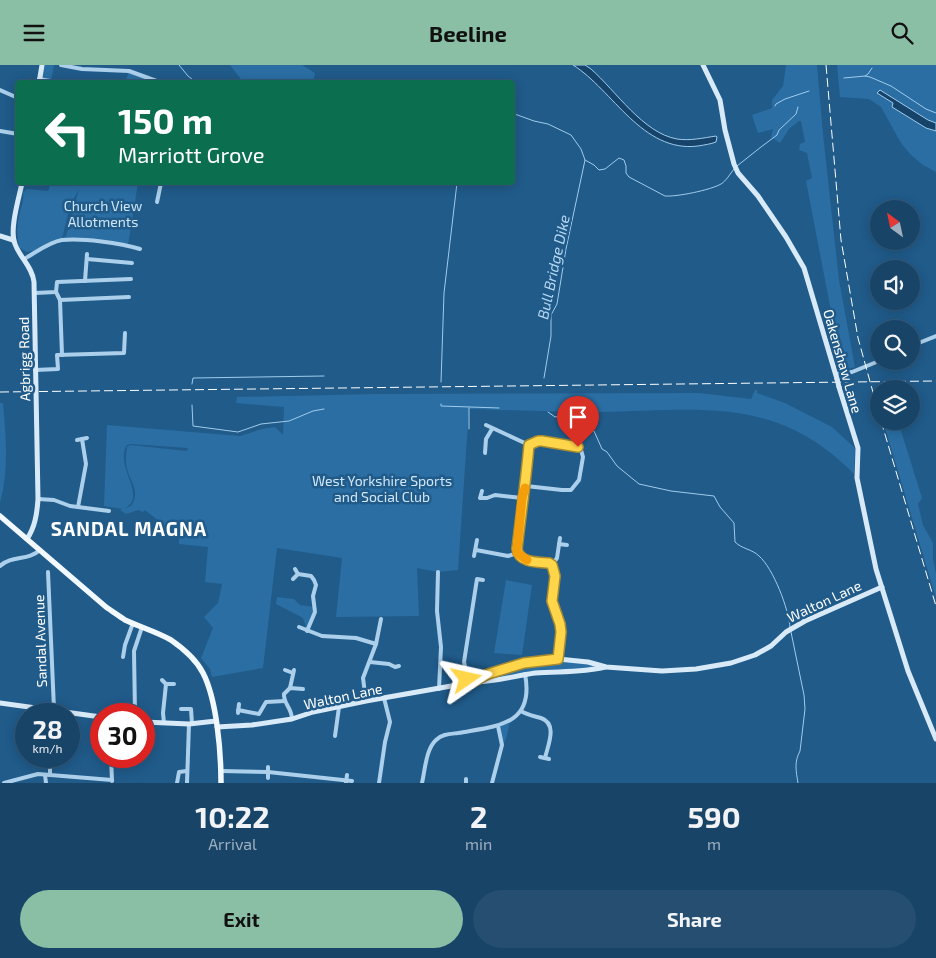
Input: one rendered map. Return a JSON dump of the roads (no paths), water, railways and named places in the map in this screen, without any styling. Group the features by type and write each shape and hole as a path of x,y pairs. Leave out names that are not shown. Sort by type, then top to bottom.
{"main road":[{"path":"0,516 106,607 133,623 169,639 185,650 198,664 209,688 216,724 221,783"}],"street":[{"path":"39,80 42,65"},
{"path":"61,65 82,69 129,71 154,80"},
{"name":"Oakenshaw Lane","path":"703,65 720,100 730,155 736,168 758,196 804,268 858,448 859,454 856,470 876,569 908,671 936,739"},
{"path":"0,90 15,97"},
{"path":"0,131 15,134"},
{"path":"0,237 13,240 22,185"},
{"path":"157,202 161,185"},
{"name":"Agbrigg Road","path":"13,240 32,271 35,293 38,499 34,523 31,533 26,539"},
{"path":"24,259 61,240 128,245 140,249"},
{"path":"86,281 87,253"},
{"path":"87,259 132,263"},
{"path":"62,355 60,300 56,292 57,282 131,279"},
{"path":"35,293 56,292"},
{"path":"60,300 130,297"},
{"path":"113,298 113,305"},
{"path":"35,370 58,369 57,355 124,353 125,333"},
{"path":"920,342 936,336"},
{"path":"836,377 870,365"},
{"path":"486,425 529,445 542,441 574,445 580,450 583,457 580,480 571,490 526,485"},
{"path":"485,453 486,439 492,429"},
{"path":"77,440 85,438 86,464 78,507"},
{"path":"517,553 529,445"},
{"path":"482,491 480,498 483,499 495,495 522,498"},
{"path":"38,499 109,511"},
{"path":"552,565 557,558 560,538"},
{"path":"474,556 477,540"},
{"path":"559,544 568,545"},
{"path":"0,566 13,558 24,558 34,555 40,550"},
{"path":"476,550 508,556 517,553"},
{"path":"517,553 526,560 552,565"},
{"path":"552,565 555,576 552,601 561,632 558,659 559,671"},
{"path":"295,569 298,574"},
{"name":"Sandal Avenue","path":"48,572 54,703"},
{"path":"438,572 437,611 441,647 439,689"},
{"path":"292,579 298,574 311,576 316,585 313,596 315,613 307,631"},
{"path":"471,683 464,662 477,579 483,580"},
{"name":"Walton Lane","path":"471,683 488,674 524,663 558,659 588,662 606,667 671,670 696,669 731,663 755,655 771,646 791,629 882,587"},
{"path":"366,701 363,679 376,644 381,619"},
{"path":"123,657 133,623"},
{"path":"134,703 134,651 142,627"},
{"path":"299,627 322,636 356,638 376,644"},
{"path":"370,662 389,664 395,667 400,666"},
{"path":"422,783 431,748 438,738 447,734 498,726 510,721 521,711 527,694 524,663"},
{"name":"Walton Lane","path":"155,723 252,725 292,719 313,712 366,701 471,683 490,682 525,674 589,671 606,667"},
{"path":"285,670 294,672 290,689 284,694 285,701 292,710 292,719"},
{"path":"162,680 166,685 163,713 164,723"},
{"path":"166,685 174,684"},
{"path":"290,689 303,689"},
{"path":"379,783 390,722 384,698"},
{"path":"239,705 238,712 259,714 266,702 285,701"},
{"path":"0,703 15,705"},
{"path":"336,736 339,707"},
{"path":"181,709 191,709 187,783"},
{"path":"521,711 544,719 550,725 551,731 544,758"},
{"path":"492,783 502,745 498,726"},
{"path":"268,767 268,778"},
{"path":"46,783 48,768"},
{"path":"4,783 38,774 112,782 111,768"},
{"path":"177,783 179,772 188,771"},
{"path":"221,771 268,772 346,782 352,781"},
{"path":"346,782 347,775"}],"waterway":[{"path":"179,65 193,80"},
{"path":"865,76 872,68"},
{"path":"844,78 870,77 891,86 926,109 936,113"},
{"path":"775,106 785,99 809,91"},
{"path":"737,166 777,135 779,130 796,114 798,107"},
{"name":"Bull Bridge Dike","path":"515,114 548,124 571,135 581,149 585,160 566,249 557,304 551,315 551,336 544,378"},
{"path":"585,160 599,170 605,169 619,158 624,160 626,173 629,177 665,196 710,189 725,181 734,169"},
{"path":"441,382 444,293 457,185"},
{"path":"192,384 193,378 324,376"},
{"path":"441,404 441,406 499,408"},
{"path":"192,405 193,426 238,432 261,424 289,421 313,411 324,409"},
{"path":"469,408 469,429"},
{"name":"Bull Bridge Dike","path":"548,412 555,417 561,416 572,426 594,431 602,449 607,452 617,466 639,484 671,491 714,496 720,507 734,523 735,542 756,554 770,570 783,600 790,628"},
{"name":"Bull Bridge Dike","path":"791,632 804,695 805,709 800,751 796,763 798,783"}],"railway":[{"path":"826,65 841,240 858,338 870,381"},
{"path":"0,392 936,381"},
{"path":"884,430 936,606"}],"district":[{"name":"SANDAL MAGNA","path":"129,528"}],"park label":[{"name":"Church View Allotments","path":"103,213"},
{"name":"West Yorkshire Sports and Social Club","path":"382,488"}]}
